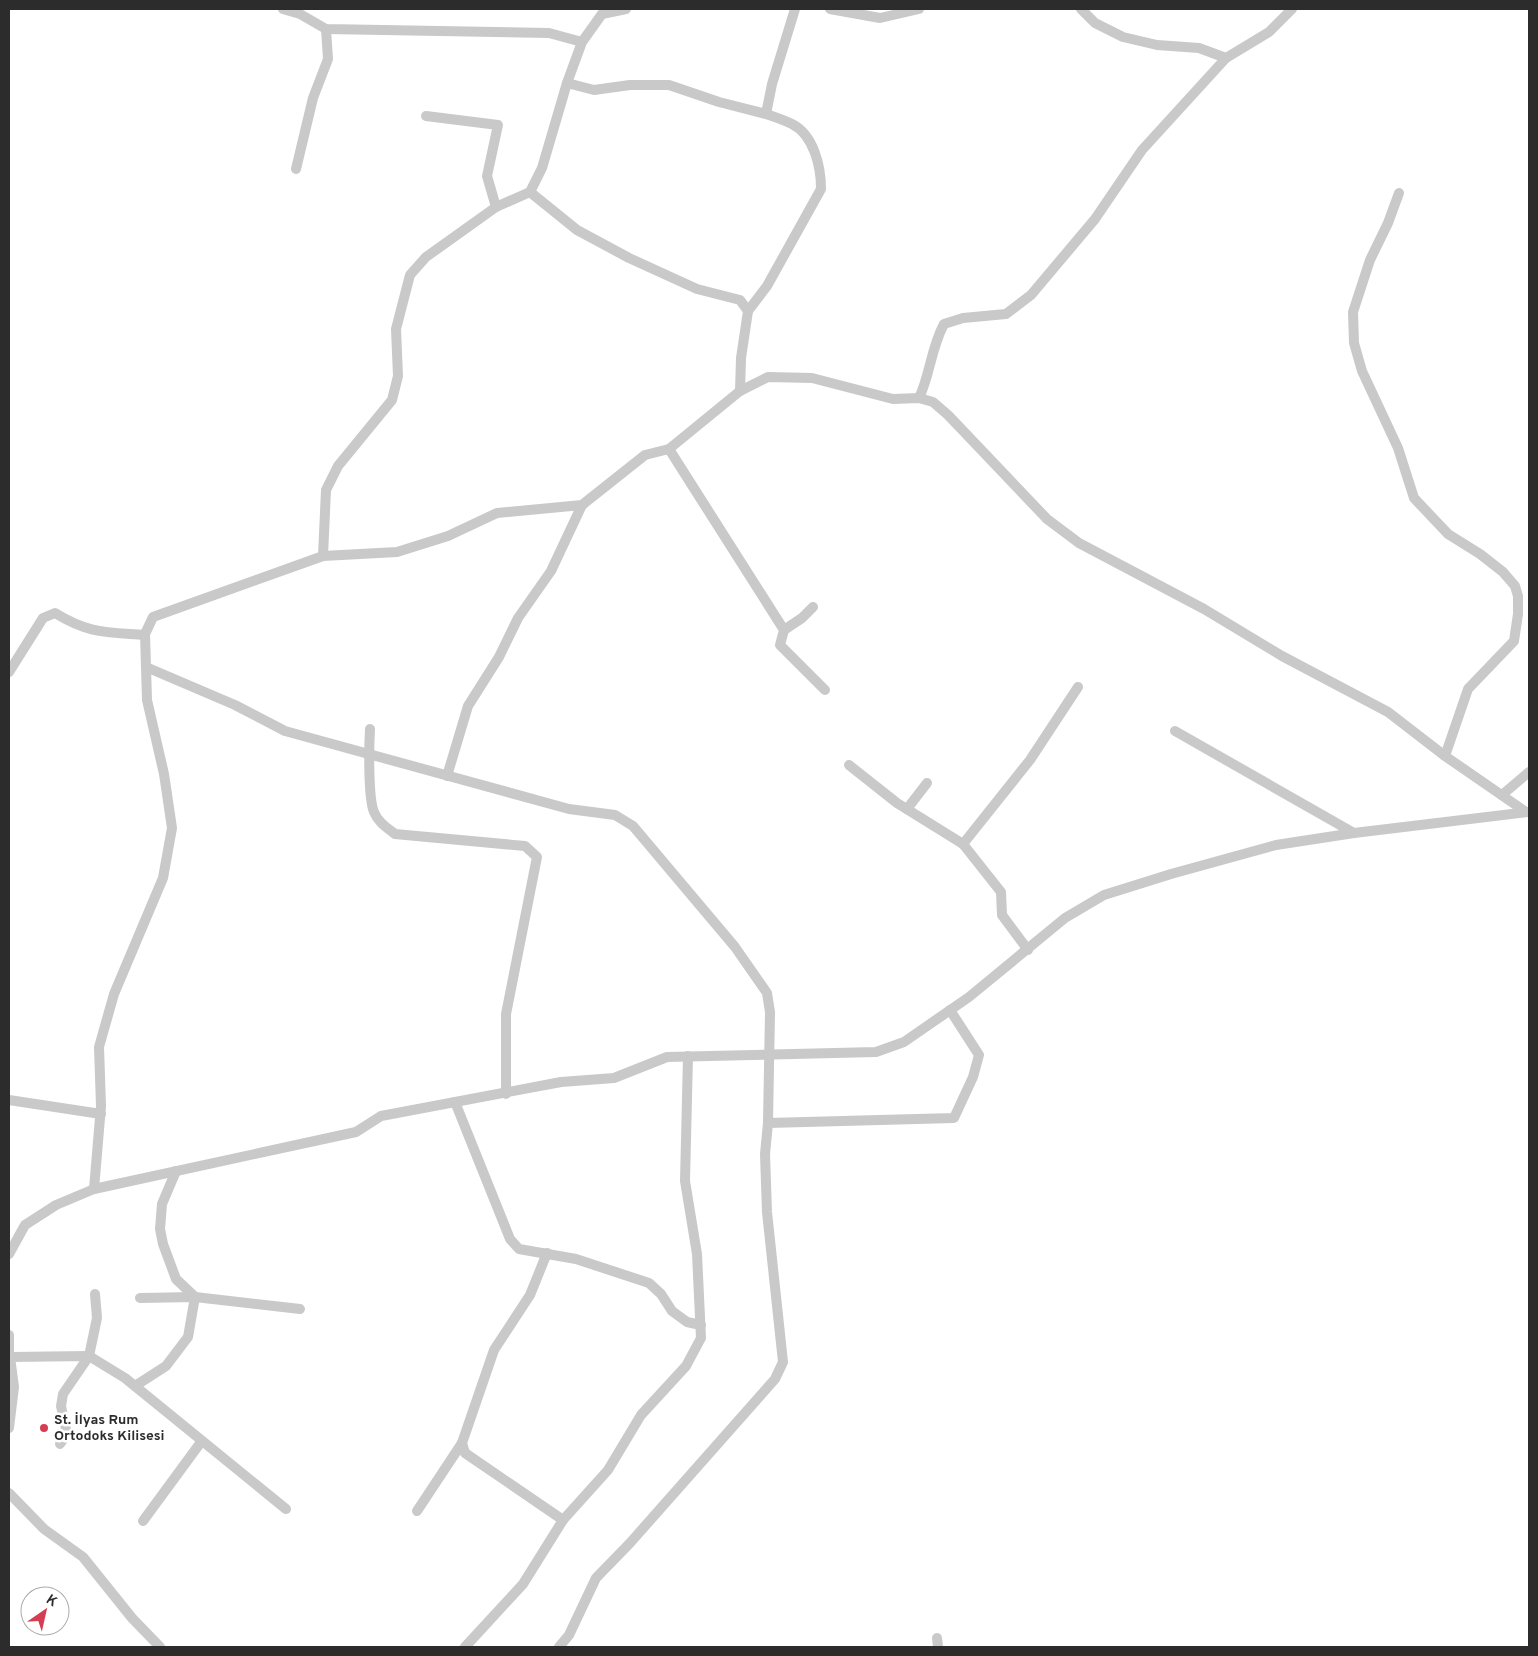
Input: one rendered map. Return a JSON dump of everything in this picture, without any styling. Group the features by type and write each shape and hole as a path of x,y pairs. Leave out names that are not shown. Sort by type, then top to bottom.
{"street":[{"path":"282,9 301,11 326,29 549,33 582,42"},
{"path":"323,556 326,490 338,466 392,400 398,376 396,329 410,274 426,257 496,207 530,192 542,168 567,83 582,42 602,14 626,9"},
{"path":"766,114 772,84 796,9"},
{"path":"830,9 880,18 919,9"},
{"path":"1081,9 1095,23 1123,36 1156,45 1200,48 1226,58"},
{"path":"919,398 927,382 937,338 944,324 963,318 1006,314 1031,295 1095,219 1142,150 1226,58 1269,32 1292,9"},
{"path":"296,168 314,98 328,59 326,29"},
{"path":"567,83 594,90 630,85 669,85 794,124 807,138 816,156 821,176 821,190 767,286 748,311 741,358 740,390"},
{"path":"426,116 498,125 487,176 496,207"},
{"path":"530,192 577,230 628,258 697,289 740,300 748,311"},
{"path":"1398,193 1388,223 1370,260 1353,312 1354,343 1362,372 1398,448 1414,498 1448,534 1504,572 1515,586 1518,596 1514,641 1468,690 1445,756"},
{"path":"447,776 468,706 498,657 518,618 551,571 582,505 646,454 669,450 740,390 768,377 812,378 893,399 919,398 933,402 948,415 1047,519 1079,543 1204,609 1282,656 1388,712 1445,756 1528,812"},
{"path":"669,450 784,630"},
{"path":"94,1189 101,1114 99,1047 114,994 163,878 172,828 164,774 147,700 145,635 153,618 323,556 397,552 448,536 497,513 582,505"},
{"path":"813,607 802,618 784,630 780,645 825,690"},
{"path":"9,672 43,618 55,613 71,623 90,631 145,635"},
{"path":"146,667 236,706 285,731 569,809 615,815 633,826 735,947 767,993 770,1012 768,1123 765,1154 767,1212 783,1362 775,1379 630,1543 596,1578 569,1635 559,1647"},
{"path":"963,844 1030,760 1078,687"},
{"path":"370,729 369,755 373,810 381,824 395,834 525,846 537,858 506,1014 506,1094"},
{"path":"1175,731 1354,833"},
{"path":"849,765 907,809 963,844 1001,892 1002,915 1028,950"},
{"path":"1502,795 1529,772"},
{"path":"907,809 927,783"},
{"path":"9,1254 25,1225 56,1205 94,1189 356,1132 381,1116 506,1094 561,1082 614,1078 667,1057 876,1052 904,1042 950,1010 1028,950 1065,918 1104,895 1276,845 1354,833 1528,812"},
{"path":"768,1123 954,1118 973,1077 979,1054 950,1010"},
{"path":"464,1647 523,1584 562,1520 608,1470 641,1415 686,1366 701,1338 697,1254 685,1181 688,1056"},
{"path":"9,1100 101,1114"},
{"path":"455,1102 510,1239 519,1249 576,1259 650,1283 661,1294 672,1311 687,1322 701,1325"},
{"path":"176,1171 162,1204 160,1229 163,1244 176,1279 195,1298"},
{"path":"417,1511 462,1443 494,1350 530,1295 547,1253"},
{"path":"60,1444 67,1434 61,1406 63,1394 88,1356 97,1318 94,1294"},
{"path":"140,1298 195,1298 300,1308"},
{"path":"135,1386 166,1366 188,1337 195,1298"},
{"path":"9,1335 14,1387 9,1428"},
{"path":"10,1358 88,1356 135,1386 201,1442 286,1509"},
{"path":"143,1520 201,1442"},
{"path":"462,1443 465,1453 562,1520"},
{"path":"9,1493 44,1529 83,1557 132,1618 160,1647"}],"place":[{"name":"St. İlyas Rum Ortodoks Kilisesi","path":"44,1428"}]}
